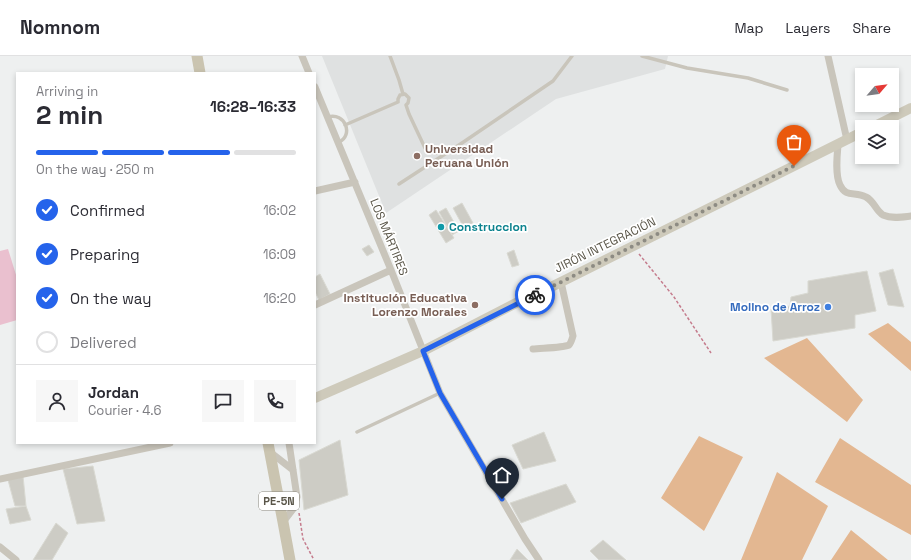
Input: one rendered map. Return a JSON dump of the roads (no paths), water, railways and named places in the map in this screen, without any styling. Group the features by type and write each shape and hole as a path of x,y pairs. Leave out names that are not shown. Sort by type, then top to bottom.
{"main road":[{"path":"197,56 200,72"},
{"name":"PE-5N","path":"269,448 290,560"}],"street":[{"path":"302,56 309,72"},
{"path":"828,56 847,140"},
{"name":"LOS MÁRTIRES","path":"316,89 440,393 525,539 539,560"},
{"path":"887,120 911,108"},
{"name":"JIRÓN INTEGRACIÓN","path":"316,398 423,351 522,300 855,136"},
{"path":"838,145 838,181 844,191 849,194 858,194 869,199 883,215 897,218 911,216"},
{"path":"316,191 355,182"},
{"path":"316,306 391,270"},
{"path":"533,349 564,346 572,341 573,336 561,282"},
{"path":"0,478 165,444"},
{"path":"284,522 293,509 297,497 289,444"},
{"path":"269,448 293,470"},
{"path":"0,547 16,560"}],"lane":[{"path":"390,56 403,94 409,98 408,103 406,104 409,114 425,148 434,154 446,153"},
{"path":"400,184 552,81 572,56"},
{"path":"642,56 687,68 748,78 787,90"},
{"path":"398,102 398,97 403,94"},
{"path":"398,102 402,105 406,104"},
{"path":"345,125 398,102"},
{"path":"328,117 332,116 342,119 347,129 346,136 338,142"},
{"path":"357,432 440,393"}],"place":[{"name":"Universidad Peruana Unión","path":"417,156"},
{"name":"Construccion","path":"441,227"},
{"name":"Institución Educativa Lorenzo Morales","path":"475,305"},
{"name":"Molino de Arroz","path":"828,307"}]}
